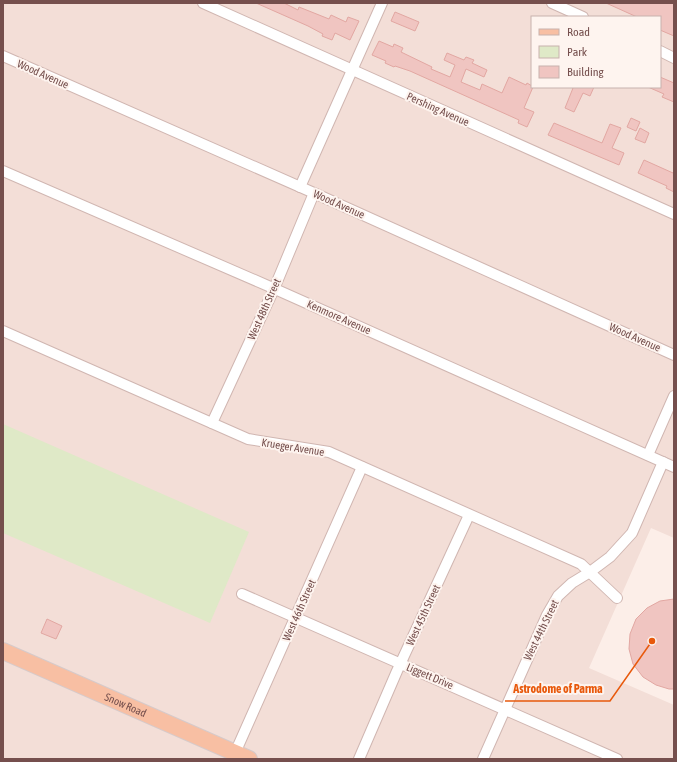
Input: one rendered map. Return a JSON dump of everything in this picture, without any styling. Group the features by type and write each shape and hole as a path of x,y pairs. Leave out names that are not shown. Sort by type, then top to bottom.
{"main road":[{"name":"Snow Road","path":"3,651 242,756"}],"street":[{"name":"Pershing Avenue","path":"203,3 674,214"},
{"path":"300,187 382,3"},
{"path":"552,3 581,16"},
{"path":"661,52 674,58"},
{"name":"Wood Avenue","path":"3,56 314,193 674,355"},
{"name":"Kenmore Avenue","path":"3,171 274,289 674,467"},
{"name":"West 48th Street","path":"212,423 274,289 314,193"},
{"name":"Krueger Avenue","path":"3,331 248,439 329,452 581,564 617,598"},
{"path":"648,455 674,396"},
{"name":"West 44th Street","path":"483,759 547,615 558,596 572,583 610,557 632,532 663,462"},
{"name":"West 46th Street","path":"242,756 296,617 362,467"},
{"name":"West 45th Street","path":"359,759 400,664 469,515"},
{"name":"Liggett Drive","path":"242,594 617,759"}],"shaded area":[{"path":"3,3 674,3 674,538 651,528 589,668 674,705 674,759 3,759"}],"green space":[{"path":"3,424 249,532 210,623 3,533"}],"building":[{"path":"256,3 284,3 298,10 299,7 329,19 331,15 346,22 348,17 359,21 350,40 335,33 332,40 322,36 323,34 308,26"},
{"path":"606,3 674,3 674,36 661,30 661,16 635,16"},
{"path":"395,12 419,22 415,31 391,21"},
{"path":"379,41 393,47 394,44 403,48 401,52 432,67 431,69 450,77 455,65 444,60 447,53 464,60 466,57 474,60 472,63 487,70 484,77 466,69 461,82 480,90 482,84 502,93 509,77 526,85 527,83 533,88 524,108 534,112 527,127 518,123 519,120 410,71 395,66 394,67 385,63 386,61 372,55"},
{"path":"661,77 674,83 674,102 662,97 664,94 650,88 661,88"},
{"path":"573,88 594,88 590,96 583,93 574,112 565,108"},
{"path":"631,118 640,122 636,131 627,127"},
{"path":"554,123 602,143 610,124 621,128 612,148 624,153 619,165 548,135"},
{"path":"640,128 649,133 645,143 635,139"},
{"path":"644,160 673,173 674,170 674,192 666,188 667,186 638,173"},
{"path":"674,599 674,689 669,689 656,685 643,677 633,664 629,649 630,634 636,619 647,608 660,601"},
{"path":"47,619 62,626 56,639 41,633"}],"place":[{"name":"Astrodome of Parma","path":"652,641"}]}
